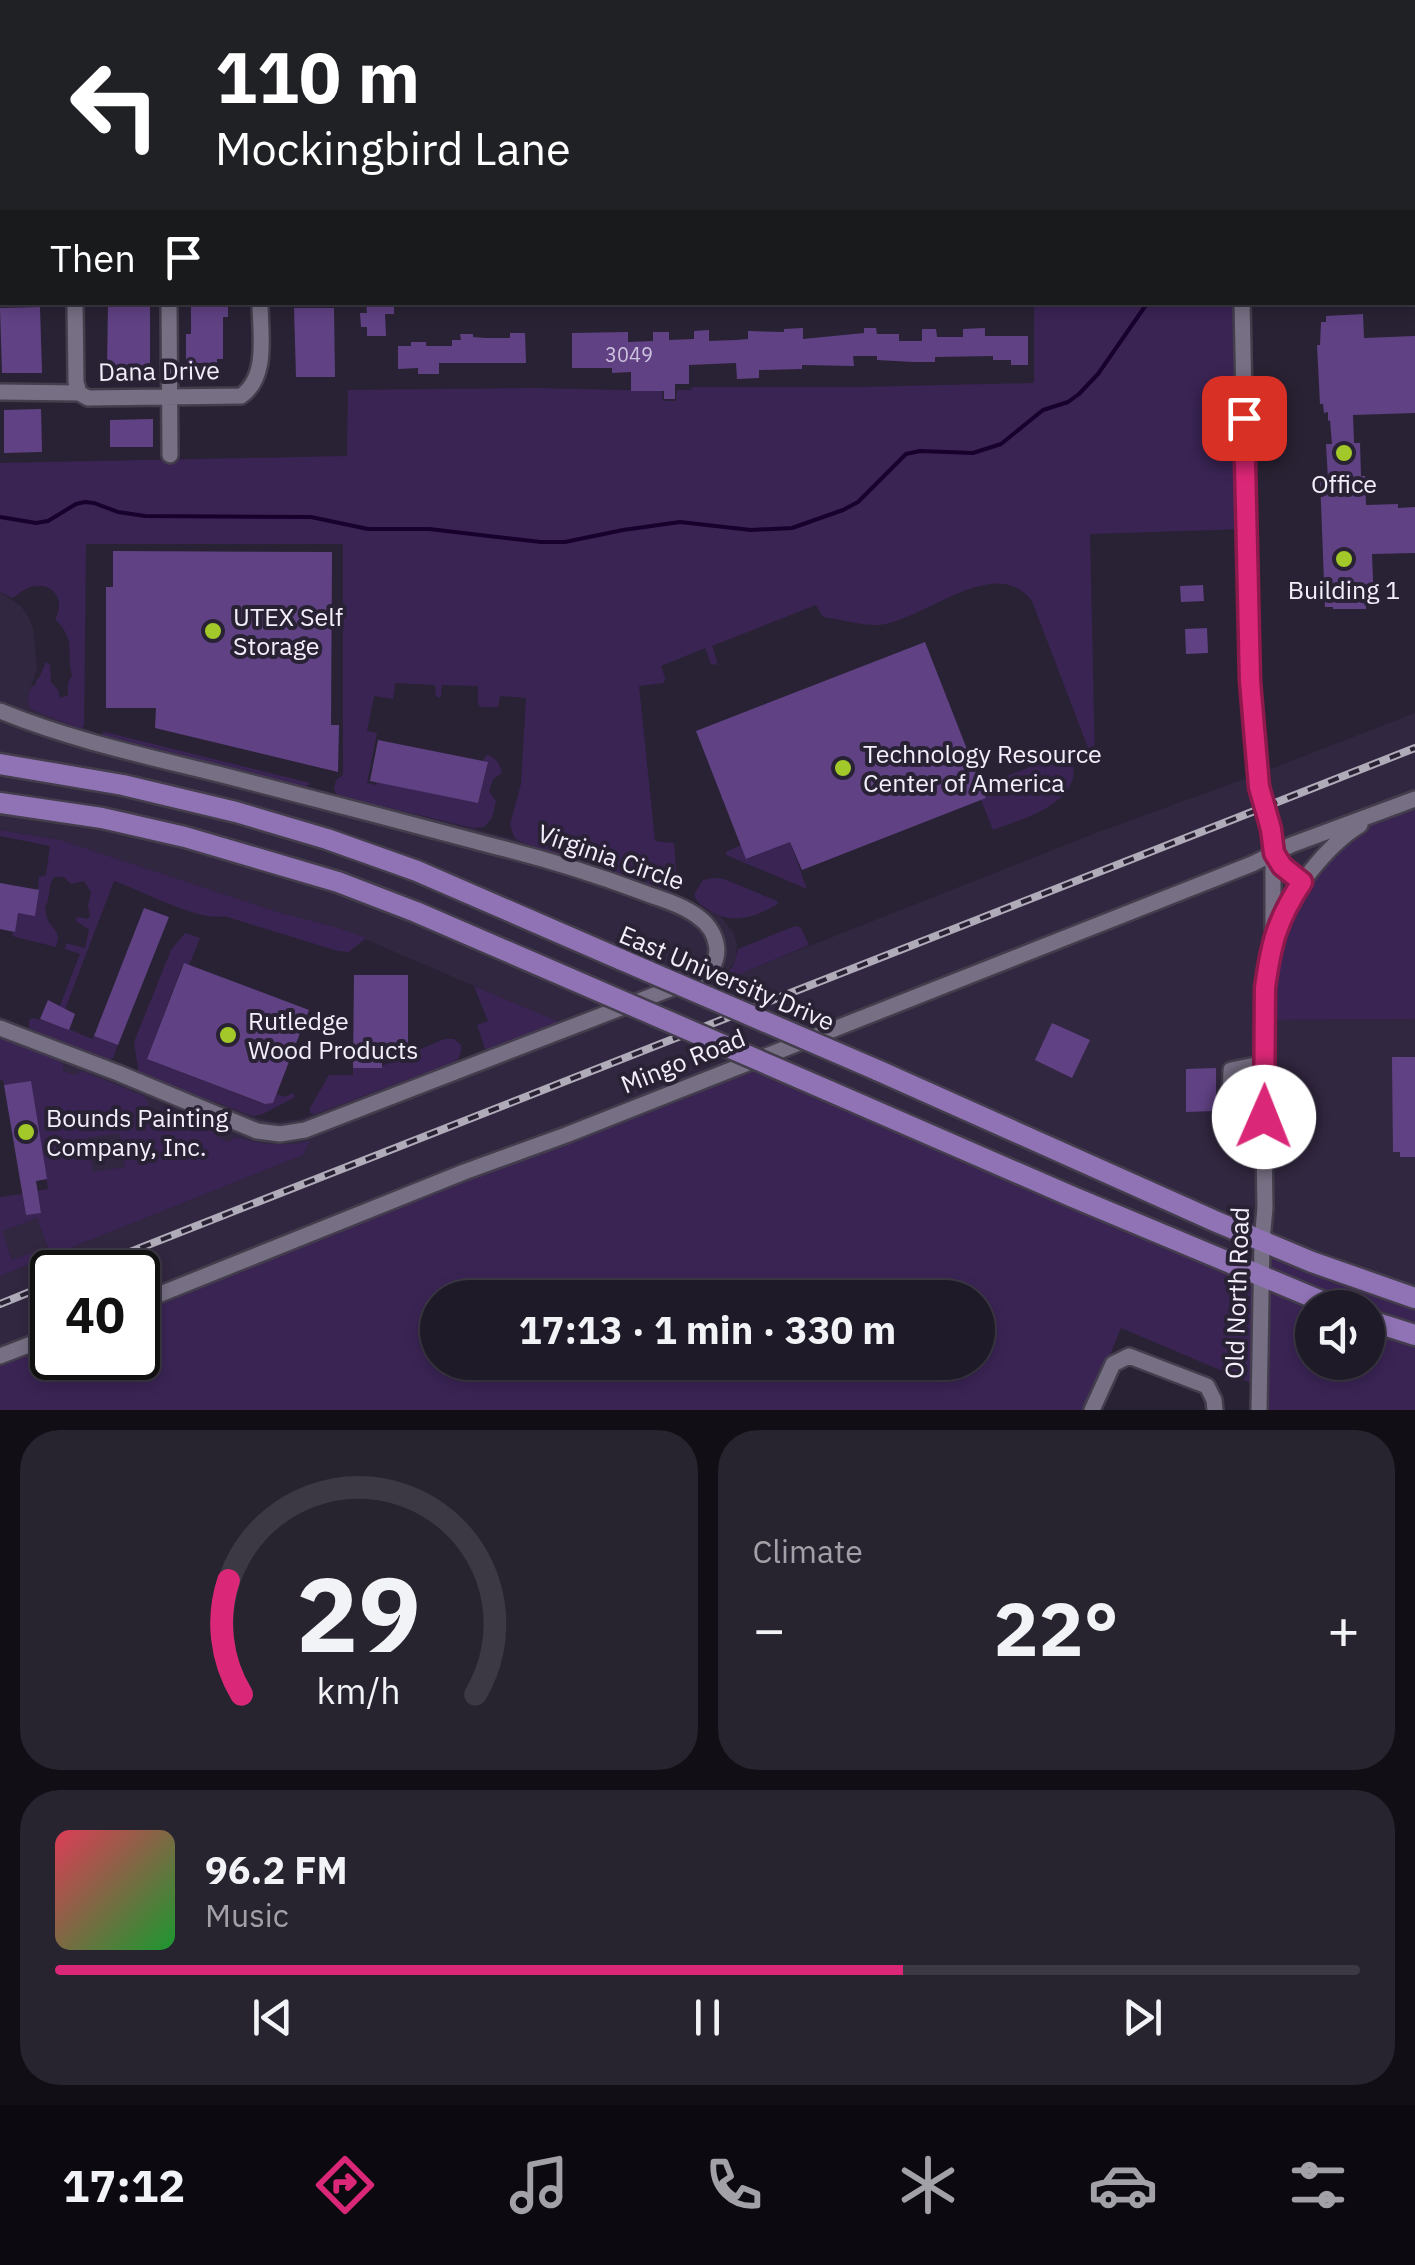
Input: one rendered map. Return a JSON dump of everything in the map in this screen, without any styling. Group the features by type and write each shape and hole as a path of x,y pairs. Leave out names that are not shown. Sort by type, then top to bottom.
{"main road":[{"name":"East University Drive","path":"0,764 123,785 236,812 417,872 877,1070 1262,1242 1415,1298"},
{"path":"0,803 102,818 185,836 338,882 1295,1290"},
{"path":"1385,1325 1415,1335"}],"street":[{"path":"75,305 78,393"},
{"path":"169,305 170,455"},
{"name":"Dana Drive","path":"0,392 78,393 88,398 241,396 260,368 260,305"},
{"path":"1242,305 1250,681 1259,787 1274,853 1271,949"},
{"name":"Virginia Circle","path":"0,711 89,742 570,866 689,910 711,929 718,951 716,963 700,977 287,1134 256,1131 0,1028"},
{"name":"Mingo Road","path":"160,1294 1234,871 1338,826 1415,799"},
{"name":"Old North Road","path":"1258,1410 1265,1208 1265,988 1271,949 1280,920 1319,860 1343,836 1390,809"},
{"path":"1274,853 1282,866 1302,882"},
{"path":"1264,1154 1231,1136 1229,1131 1232,1070 1265,1063"},
{"path":"0,1356 30,1344"},
{"path":"1092,1410 1113,1364 1129,1356 1207,1386 1215,1410"}],"shaded area":[{"path":"1034,305 1242,305 1246,529 1090,534 1095,766 1032,601 1017,588 999,584 979,586 879,625 823,617 816,605 712,646 716,665 711,664 705,648 661,666 664,683 639,686 655,841 674,843 677,881 672,891 514,837 510,824 521,784 526,698 500,696 498,707 481,707 478,686 442,685 439,698 435,685 395,683 393,699 374,696 367,731 377,733 367,783 478,803 488,763 483,761 489,756 497,761 502,773 493,779 489,791 496,801 492,818 484,827 473,828 337,795 336,780 343,775 343,544 86,544 84,726 80,729 31,709 28,704 31,687 46,662 60,698 68,695 72,676 70,646 55,619 59,601 53,591 35,586 13,598 0,592 0,463 347,456 348,390 662,391 663,401 676,401 677,390 692,387 1034,383"},
{"path":"0,592 21,606 33,629 37,669 27,698 32,709 103,735 518,840 677,895 721,917 734,933 735,960 721,981 1415,713 1415,799 1266,1020 1415,1019 1415,1298 1385,1294 1385,1290 1262,1276 995,1282 420,1280 420,1296 160,1302 160,1250 65,1250 303,1155 309,1142 261,1145 236,1137 229,1142 215,1136 217,1130 213,1126 169,1107 161,1112 62,1070 60,1061 0,1037 0,1016 140,1074 277,1122 300,1119 561,1023 339,928 277,912 60,840 0,830"},
{"path":"105,732 310,783 305,787 103,735"},
{"path":"1062,754 1072,758 1074,774 1061,797 1035,814 993,830 981,800 986,798 982,786"},
{"path":"1415,803 1415,1019 1265,1020 1286,909 1356,827"},
{"path":"0,830 60,840 366,938 349,952 338,951 224,916 185,910 114,881 59,1025 118,1045 113,1058 106,1061 29,1028 29,1020 34,1018 53,1024 80,954 65,949 66,943 85,948 89,930 75,920 90,916 91,892 84,881 71,884 64,877 54,877 45,908 58,935 56,947 12,936 18,913 35,915 39,877 46,875 50,846 0,836"},
{"path":"790,842 807,889 726,855 741,845 747,859"},
{"path":"715,878 778,904 746,917 721,916 701,905 694,895 703,880"},
{"path":"795,926 801,928 809,945 716,984 733,966 738,949"},
{"path":"185,933 200,938 189,965 183,964 147,1059 264,1104 273,1103 277,1094 285,1097 293,1093 295,1097 253,1116 139,1074 134,1042 171,950"},
{"path":"474,986 562,1023 485,1049 477,1025 488,1021"},
{"path":"0,1037 60,1061 63,1071 75,1075 82,1071 144,1096 148,1107 160,1112 169,1107 213,1126 216,1136 228,1142 236,1137 273,1144 310,1141 303,1155 65,1250 40,1250 48,1247 37,1218 2,1231 12,1260 30,1254 30,1264 0,1276 0,1197 22,1194 26,1215 41,1212 37,1191 48,1189 31,1082 4,1085","holes":["119,1133 125,1167 93,1172 87,1138"]},
{"path":"444,1039 454,1039 461,1045 457,1061 310,1113 329,1075 353,1075 353,1068 382,1066"},
{"path":"757,1059 1261,1276 1262,1241 1415,1298 1415,1410 1259,1410 1258,1386 1121,1328 1087,1410 0,1410 0,1356 30,1344 30,1380 160,1380 160,1294"},
{"path":"119,1132 125,1167 93,1173 87,1138"},
{"path":"37,1218 48,1247 30,1250 30,1254 13,1261 1,1231"},
{"path":"30,1264 30,1344 0,1356 0,1276"}],"building":[{"path":"108,305 150,305 150,372 107,372"},
{"path":"191,305 228,305 228,317 223,317 223,359 217,359 217,363 186,363 186,334 191,334"},
{"path":"366,305 394,305 394,314 385,314 386,336 367,336 367,327 361,327 360,313 367,313"},
{"path":"40,307 42,373 2,373 0,308"},
{"path":"294,308 334,308 335,377 296,377"},
{"path":"1363,314 1364,338 1415,336 1415,413 1353,415 1354,443 1360,443 1361,476 1365,476 1366,505 1415,507 1415,553 1372,554 1374,606 1333,609 1325,607 1320,479 1328,479 1326,444 1332,444 1328,412 1324,413 1320,404 1317,345 1326,316"},
{"path":"803,328 803,339 864,333 864,328 876,328 877,334 899,334 899,341 922,341 922,329 936,329 937,337 963,337 963,329 985,328 985,336 1028,336 1028,365 1011,365 1011,360 993,360 993,356 935,357 935,362 913,362 853,356 854,366 802,365 802,369 759,370 759,378 737,379 736,363 689,365 689,384 675,384 675,399 664,399 664,391 631,391 631,372 572,368 572,333 628,332 628,342 653,341 653,332 669,332 669,340 694,339 694,331 709,330 709,341 748,339 748,331"},
{"path":"510,333 525,333 526,363 439,363 439,374 418,374 418,368 398,369 398,346 426,342 426,346 452,346 452,340 461,340 460,334 510,338"},
{"path":"41,409 42,452 4,453 4,410"},
{"path":"153,419 153,447 110,447 110,420"},
{"path":"113,551 332,552 331,725 339,725 338,772 155,728 156,708 106,708 106,587 113,587"},
{"path":"1203,585 1204,601 1181,602 1180,586"},
{"path":"1207,628 1208,653 1186,654 1185,629"},
{"name":"Technology Resource Center of America","path":"925,642 986,798 802,870 790,842 746,859 696,731"},
{"path":"378,740 488,762 478,803 370,781"},
{"path":"0,883 39,890 35,916 18,913 15,932 0,929"},
{"path":"144,908 169,917 118,1045 94,1036"},
{"name":"Rutledge Wood Products","path":"184,963 309,1010 273,1103 265,1104 147,1059"},
{"name":"Rutledge Wood Products","path":"354,975 408,975 408,1044 382,1056 382,1068 353,1068"},
{"path":"48,1000 75,1014 69,1030 40,1019"},
{"path":"1052,1023 1090,1040 1072,1078 1035,1060"},
{"path":"1392,1057 1415,1057 1415,1157 1400,1157 1400,1152 1393,1152"},
{"path":"1216,1068 1216,1111 1186,1112 1186,1069"},
{"name":"Bounds Painting Company, Inc.","path":"31,1081 47,1179 36,1181 41,1213 26,1215 4,1085"}],"waterway":[{"path":"0,517 48,521 85,502 145,516 311,517 368,529 429,529 541,542 565,542 680,522 751,530 792,528 858,502 906,454 973,453 1001,444 1043,410 1068,402 1098,374 1146,305"}],"railway":[{"path":"135,1250 1415,748"},
{"path":"0,1304 30,1292"}],"place":[{"name":"Office","path":"1344,453"},
{"name":"Building 1","path":"1344,559"},
{"name":"UTEX Self Storage","path":"213,631"},
{"name":"Technology Resource Center of America","path":"843,768"},
{"name":"Rutledge Wood Products","path":"228,1035"},
{"name":"Bounds Painting Company, Inc.","path":"26,1132"}],"route":[{"path":"1244,418 1250,681 1259,787 1274,853 1282,866 1302,882 1276,929 1268,969 1264,1117"}]}
